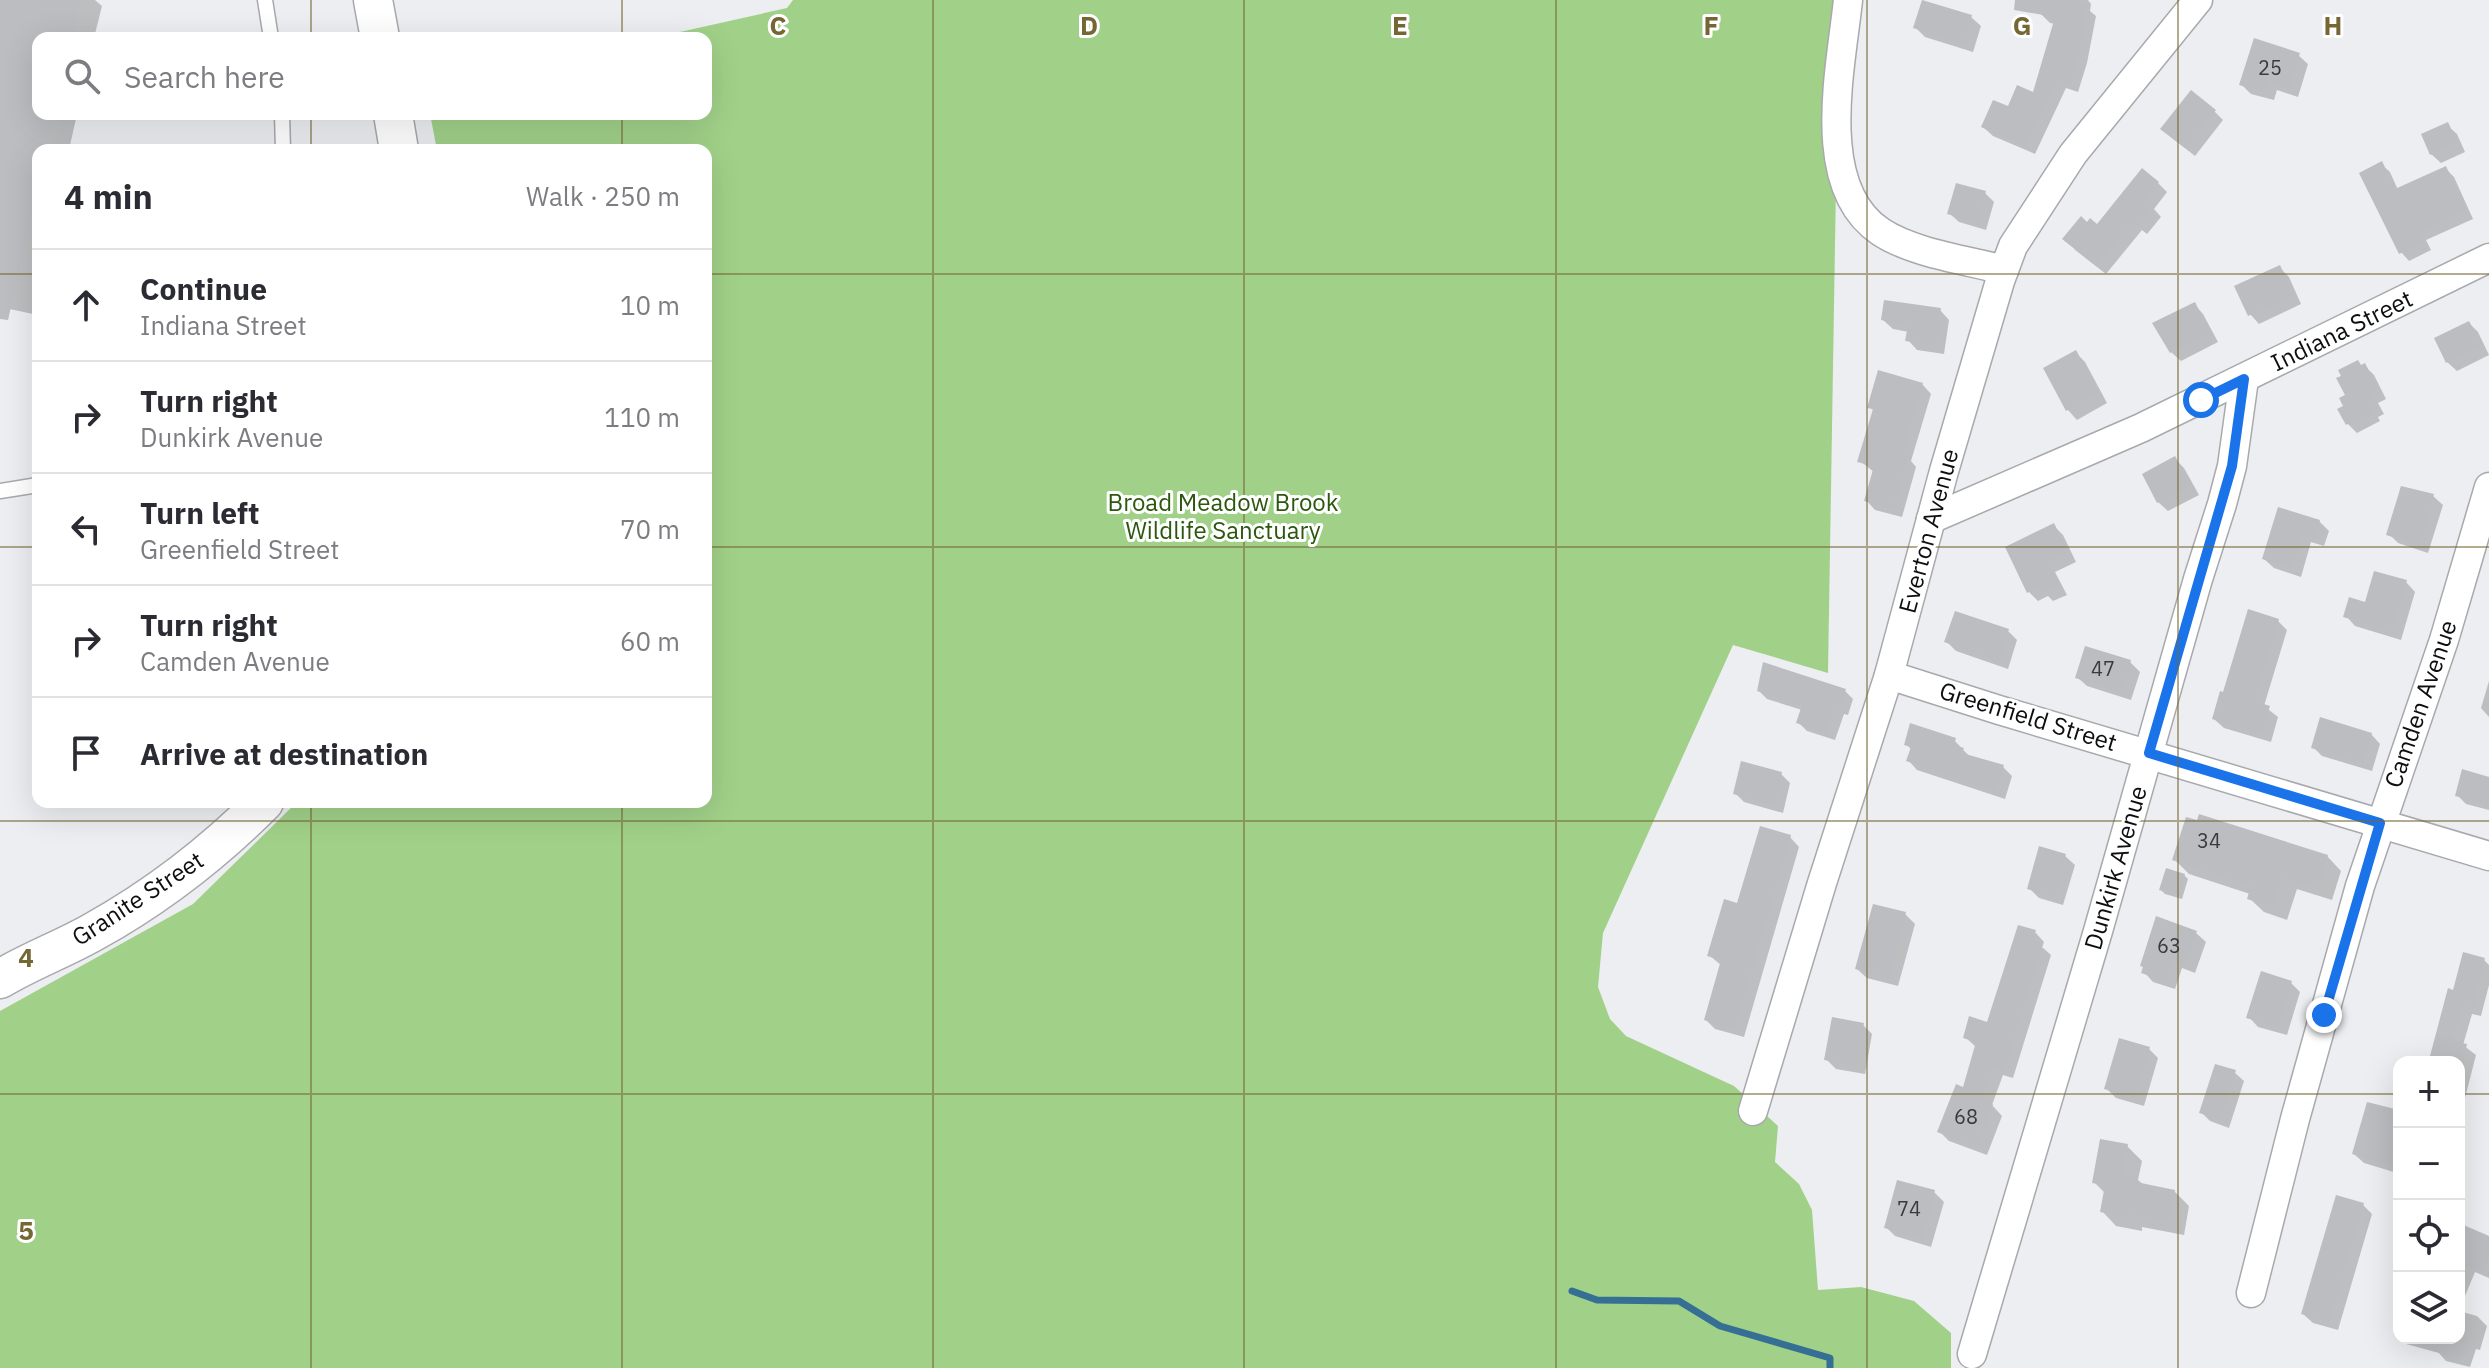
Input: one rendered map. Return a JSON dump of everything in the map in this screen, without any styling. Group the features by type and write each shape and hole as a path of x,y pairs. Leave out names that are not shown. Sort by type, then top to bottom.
{"street":[{"path":"373,0 379,32"},
{"path":"1848,0 1837,112 1841,170 1850,197 1864,217 1889,236 1915,247 2004,270"},
{"name":"Everton Avenue","path":"1753,1111 1889,675 1931,519 2013,246 2073,154 2198,0"},
{"path":"394,120 398,144"},
{"name":"Indiana Street","path":"1931,519 2121,437 2489,258"},
{"name":"Dunkirk Avenue","path":"1972,1354 2229,478 2244,379"},
{"name":"Camden Avenue","path":"2251,1293 2295,1119 2380,823 2444,640 2489,487"},
{"name":"Greenfield Street","path":"1889,675 2489,856"},
{"name":"Granite Street","path":"0,979 92,933 183,876 258,808"}],"lane":[{"path":"265,0 270,32"},
{"path":"282,120 283,144"},
{"path":"0,491 32,486"}],"green space":[{"name":"Broad Meadow Brook Wildlife Sanctuary","path":"793,0 1839,0 1828,673 1733,645 1603,933 1598,987 1610,1019 1626,1036 1734,1086 1778,1126 1775,1162 1799,1184 1812,1210 1818,1290 1861,1287 1914,1301 1951,1333 1951,1368 0,1368 0,1011 193,904 291,808 712,808 712,144 436,144 431,120 712,120 712,32 680,32 787,8"}],"building":[{"path":"0,0 80,0 72,32 32,32 32,120 53,120 47,144 32,144 32,213 8,320 0,319"},
{"path":"1922,0 1972,15 1964,44 1913,28"},
{"path":"2015,0 2081,0 2081,4 2087,5 2079,53 2069,84 2057,80 2026,146 1981,127 1993,100 2008,106 2017,85 2033,92 2055,17 2014,10"},
{"path":"2254,38 2300,53 2288,89 2268,82 2264,92 2239,85"},
{"path":"2191,90 2216,110 2185,148 2160,129"},
{"path":"2448,122 2457,142 2430,155 2421,134"},
{"path":"2382,161 2395,189 2446,166 2466,210 2419,231 2424,242 2399,254 2359,173"},
{"path":"2142,168 2159,182 2145,199 2154,206 2137,226 2132,222 2096,266 2062,239 2081,216 2087,222 2090,218 2097,224"},
{"path":"1956,183 1986,191 1977,222 1947,214"},
{"path":"2280,265 2294,295 2248,316 2234,286"},
{"path":"1884,300 1941,308 1935,345 1905,341 1908,325 1881,320"},
{"path":"2195,302 2210,333 2170,353 2152,323"},
{"path":"2469,321 2481,345 2446,363 2434,338"},
{"path":"2076,350 2099,393 2066,411 2043,368"},
{"path":"2358,360 2361,365 2365,363 2378,389 2370,393 2376,404 2370,407 2372,411 2346,425 2337,409 2343,406 2339,398 2345,395 2336,378 2341,376 2338,370"},
{"path":"1878,370 1923,383 1902,454 1908,456 1892,509 1864,501 1874,466 1857,462 1873,409 1867,408"},
{"path":"2175,456 2191,485 2157,503 2142,474"},
{"path":"2401,486 2434,494 2419,545 2386,535"},
{"path":"2278,507 2320,520 2315,538 2302,534 2292,568 2262,559"},
{"path":"2054,523 2068,552 2047,562 2059,585 2042,593 2039,587 2027,593 2005,547"},
{"path":"2374,571 2407,580 2392,631 2343,617 2349,597 2365,602"},
{"path":"2248,609 2279,619 2254,701 2270,706 2261,734 2212,719"},
{"path":"1955,611 2009,629 1998,661 1944,642"},
{"path":"2085,646 2131,660 2122,692 2075,678"},
{"path":"1763,662 1846,689 1827,733 1796,723 1802,705 1757,691"},
{"path":"2320,717 2372,733 2363,763 2311,748"},
{"path":"1910,723 1956,738 1954,745 1964,748 1962,753 2004,765 1996,791 1906,761 1911,747 1904,745"},
{"path":"1741,761 1782,772 1773,805 1733,794"},
{"path":"2462,769 2489,777 2489,804 2455,796"},
{"path":"2199,814 2328,855 2318,887 2282,876 2273,907 2247,899 2251,885 2172,860 2186,817 2197,820"},
{"path":"1760,826 1791,835 1734,1029 1704,1020 1721,960 1707,956 1724,899 1737,903"},
{"path":"2039,846 2066,854 2054,897 2027,889"},
{"path":"2166,868 2185,874 2178,896 2159,890"},
{"path":"1873,904 1906,912 1889,978 1855,969"},
{"path":"2156,916 2197,931 2185,965 2173,960 2165,981 2141,973 2143,967 2140,966"},
{"path":"2018,925 2036,930 2032,941 2043,944 2004,1070 1994,1067 1981,1100 1993,1104 1977,1147 1937,1132 1956,1084 1963,1087 1976,1042 1963,1038 1969,1016 1987,1022"},
{"path":"2463,952 2485,958 2472,1008 2463,1005 2453,1041 2467,1044 2464,1056 2430,1056 2448,988 2453,990"},
{"path":"2261,971 2292,981 2278,1027 2246,1018"},
{"path":"1832,1017 1864,1023 1856,1066 1824,1060"},
{"path":"2119,1038 2150,1047 2135,1098 2104,1089"},
{"path":"2215,1064 2236,1070 2220,1119 2199,1113"},
{"path":"2367,1102 2393,1108 2393,1146 2388,1165 2352,1154"},
{"path":"2100,1139 2128,1144 2123,1173 2137,1176 2136,1182 2175,1190 2170,1221 2100,1212 2105,1185 2092,1183"},
{"path":"1897,1180 1935,1190 1922,1238 1884,1228"},
{"path":"2336,1195 2364,1203 2329,1322 2301,1314"},
{"path":"2465,1226 2489,1236 2489,1256 2482,1272 2465,1264"},
{"path":"2467,1338 2461,1359 2406,1344 2465,1344"}],"waterway":[{"path":"1572,1291 1597,1300 1679,1301 1720,1326 1830,1358 1830,1368"}],"route":[{"path":"2201,400 2244,379 2232,466 2149,753 2380,823 2324,1015"}]}
